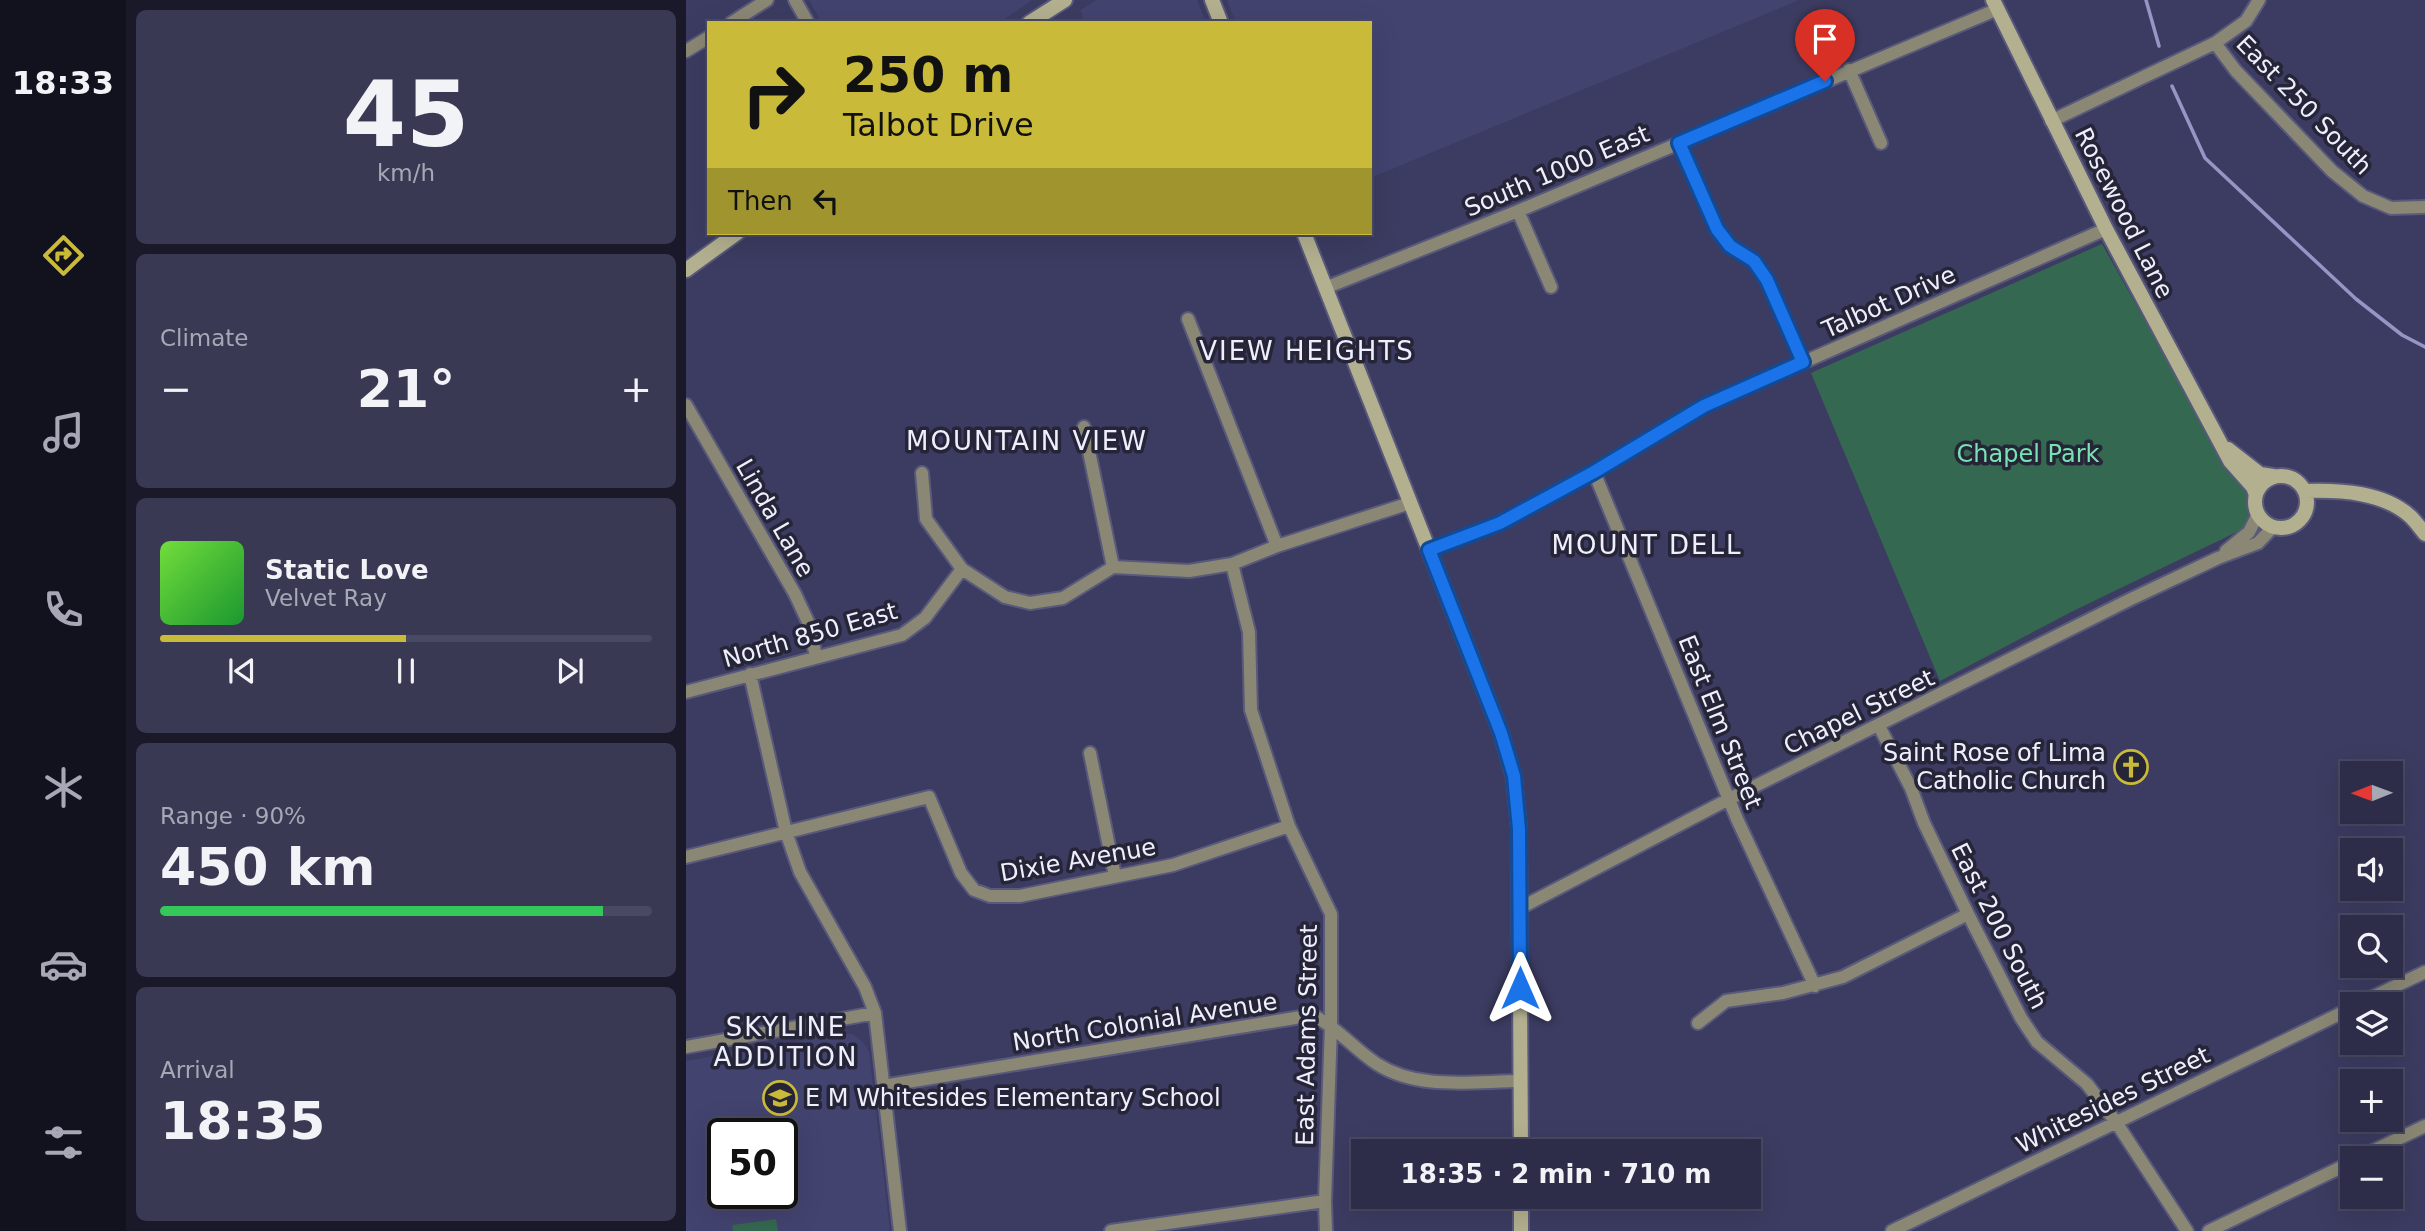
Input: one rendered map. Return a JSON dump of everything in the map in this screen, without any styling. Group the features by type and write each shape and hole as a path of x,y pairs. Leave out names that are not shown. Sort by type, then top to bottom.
{"main road":[{"path":"1032,21 1065,0"},
{"path":"1212,0 1220,21"},
{"name":"Rosewood Lane","path":"1995,4 2106,229 2230,461 2253,487 2256,495"},
{"path":"686,270 734,235"},
{"path":"1305,235 1501,733 1511,766 1519,812 1521,1139"},
{"name":"Rosewood Lane","path":"2221,444 2260,474 2273,476"},
{"path":"2273,476 2291,477 2307,498 2301,520 2284,528 2273,527 2258,514 2256,508 2256,495 2263,483 2273,476"},
{"path":"2307,498 2347,492 2378,498 2410,516 2425,534"},
{"path":"1521,1209 1521,1231"}],"street":[{"path":"734,21 767,0"},
{"path":"795,0 807,21"},
{"path":"2051,121 2215,43 2246,21 2259,0"},
{"name":"South 1000 East","path":"1325,288 1518,211 1849,71 1995,4"},
{"path":"686,51 707,38"},
{"name":"East 250 South","path":"2215,43 2236,71 2332,171 2363,196 2391,208 2425,207"},
{"path":"1849,71 1881,143"},
{"path":"1679,143 1717,229 1730,246 1754,261 1767,280 1803,362"},
{"path":"1518,211 1551,287"},
{"name":"Talbot Drive","path":"1429,550 1500,523 1594,472 1704,406 2106,229"},
{"path":"1188,319 1277,546"},
{"name":"Linda Lane","path":"686,404 795,594 809,624 816,657"},
{"path":"1084,427 1113,568"},
{"name":"East Elm Street","path":"1594,472 1729,799 1815,986"},
{"path":"922,473 926,519 962,569 1005,597 1030,603 1063,598 1113,568 1189,571 1232,564 1277,546 1410,503"},
{"name":"Chapel Street","path":"2218,558 2249,532 2258,514"},
{"name":"Chapel Street","path":"1520,908 1729,799 2218,558 2258,542 2273,527"},
{"name":"East Adams Street","path":"1232,564 1249,632 1251,710 1289,826 1331,914 1326,1231"},
{"name":"North 850 East","path":"686,692 902,635 925,618 962,569"},
{"path":"750,674 786,832 800,872 864,987 875,1013 900,1231"},
{"name":"East 200 South","path":"1879,726 1911,788 1924,823 1968,914 2021,1018 2037,1042 2087,1084 2116,1122 2187,1231"},
{"path":"1090,753 1115,876"},
{"name":"Dixie Avenue","path":"786,832 929,797 961,873 974,890 990,896 1020,896 1173,864 1289,826"},
{"path":"686,857 786,832"},
{"path":"1698,1023 1726,1001 1815,986 1843,977 1968,914"},
{"path":"2383,992 2425,972"},
{"path":"686,1047 875,1013"},
{"name":"Whitesides Street","path":"1892,1231 2340,1014"},
{"name":"North Colonial Avenue","path":"883,1086 1313,1015 1331,1025 1375,1063 1399,1077 1434,1082 1521,1081"},
{"path":"2383,1146 2425,1126"},
{"path":"2209,1231 2340,1168"},
{"path":"1111,1231 1325,1201"}],"shaded area":[{"path":"809,0 1032,0 1002,21 821,21"},
{"path":"1097,0 1197,0 1205,21 1084,21 1080,10"},
{"path":"1227,0 1799,0 1372,177 1372,21 1235,21"},
{"name":"E M Whitesides Elementary School","path":"837,1034 853,1034 863,1042 869,1052 890,1231 686,1231 686,1061"}],"green space":[{"name":"Chapel Park","path":"2102,244 2225,463 2253,494 2254,507 2245,528 2073,611 1940,681 1811,373"},
{"path":"776,1219 778,1231 733,1231 732,1225"}],"waterway":[{"path":"2146,0 2159,46"},
{"path":"2172,86 2205,158 2356,299 2402,335 2425,347"}],"place":[{"name":"Saint Rose of Lima Catholic Church","path":"2131,767"},
{"name":"E M Whitesides Elementary School","path":"780,1098"}],"district":[{"name":"VIEW HEIGHTS","path":"1307,351"},
{"name":"MOUNTAIN VIEW","path":"1027,441"},
{"name":"MOUNT DELL","path":"1647,545"},
{"name":"SKYLINE ADDITION","path":"786,1042"}],"route":[{"path":"1520,988 1519,829 1514,776 1501,733 1429,550 1500,523 1594,472 1704,406 1803,362 1767,280 1754,261 1730,246 1717,229 1679,143 1825,81"}]}
